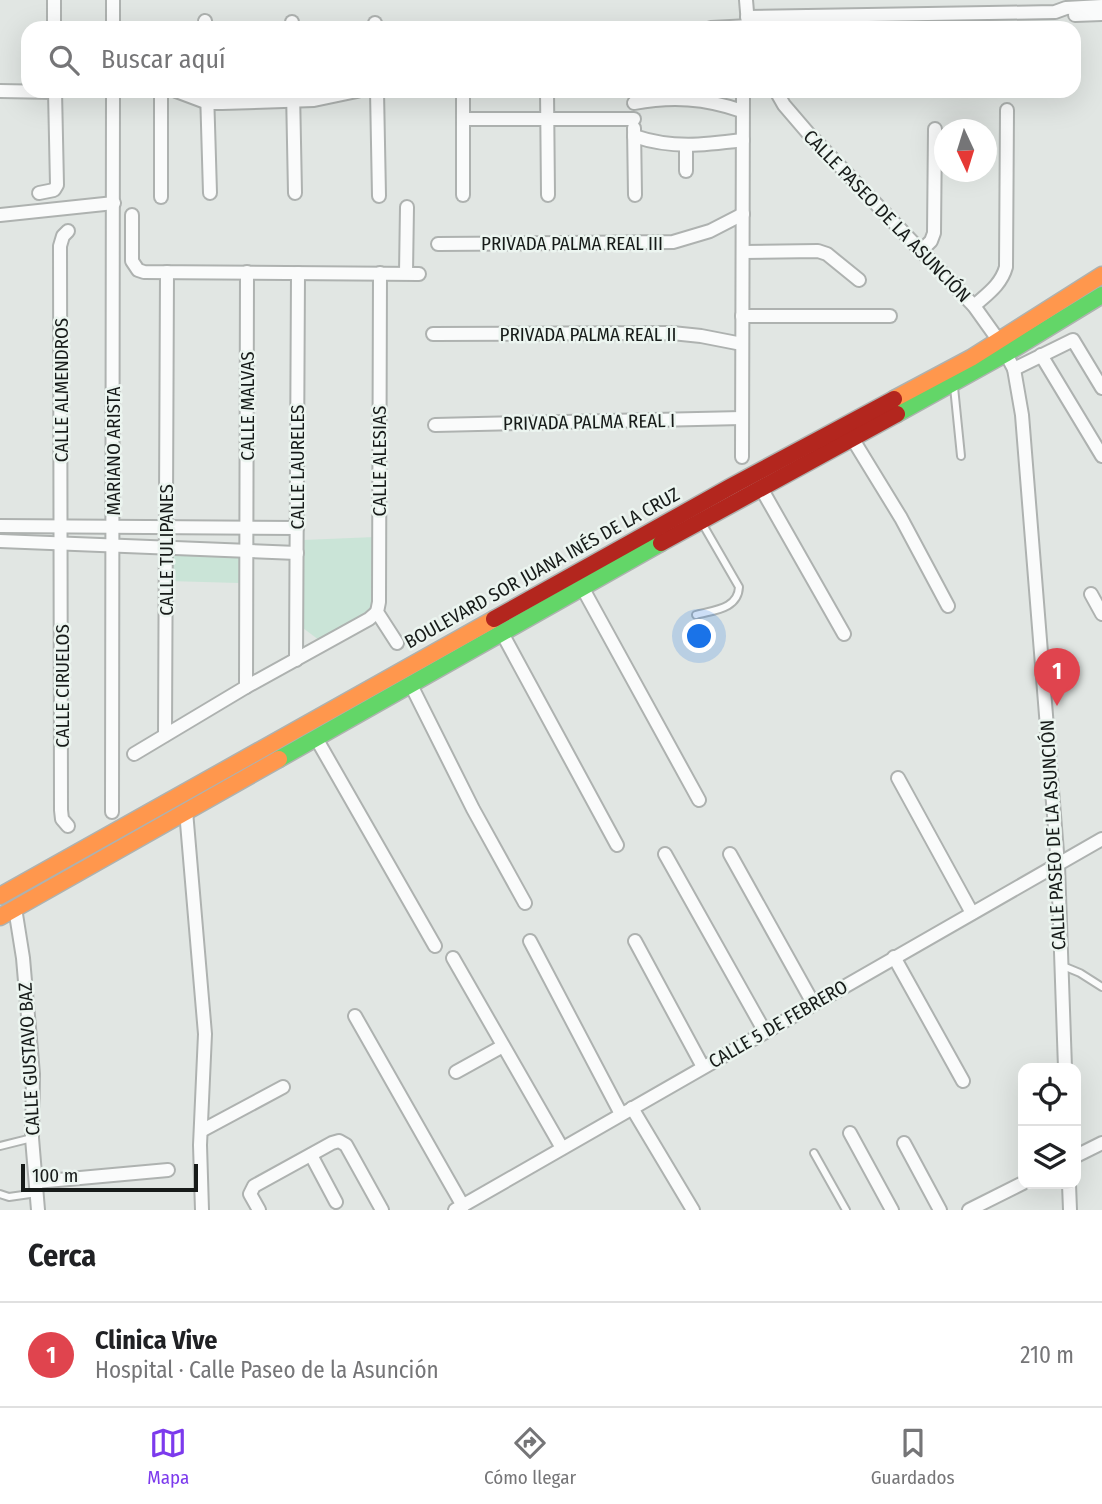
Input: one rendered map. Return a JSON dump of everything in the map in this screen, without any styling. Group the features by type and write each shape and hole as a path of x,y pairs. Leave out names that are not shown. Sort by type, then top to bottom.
{"main road":[{"name":"BOULEVARD SOR JUANA INÉS DE LA CRUZ","path":"0,917 582,587 954,382 1102,275"},
{"name":"BOULEVARD SOR JUANA INÉS DE LA CRUZ","path":"0,896 638,538 1102,295"}],"street":[{"path":"54,0 54,21"},
{"path":"113,0 113,21"},
{"path":"746,0 748,21"},
{"path":"1055,12 1066,8 1102,5"},
{"path":"783,21 944,7 1019,6 1067,16 1102,14"},
{"path":"0,91 21,91"},
{"path":"39,193 54,190 57,185 55,98"},
{"name":"MARIANO ARISTA","path":"112,812 113,98"},
{"path":"161,98 161,197"},
{"path":"208,98 210,193"},
{"path":"294,98 295,193"},
{"path":"304,98 324,98"},
{"path":"377,98 379,196"},
{"path":"463,98 463,195"},
{"path":"547,98 548,195"},
{"path":"634,98 635,195"},
{"path":"646,98 664,98"},
{"path":"700,98 742,111"},
{"path":"742,457 743,98"},
{"name":"CALLE PASEO DE LA ASUNCIÓN","path":"780,98 808,133 974,306 1003,347 1014,369 1022,415 1058,865 1065,1063"},
{"path":"974,306 996,287 1003,278 1006,267 1007,110"},
{"path":"463,119 634,119"},
{"path":"634,136 659,144 686,147 743,140"},
{"path":"686,147 686,171"},
{"path":"922,250 931,241 934,233 934,182"},
{"path":"0,215 114,203"},
{"path":"132,215 134,265 144,272 412,274 407,207"},
{"name":"PRIVADA PALMA REAL III","path":"438,244 663,243 692,238 743,214"},
{"name":"CALLE ALMENDROS","path":"62,543 60,246 66,234"},
{"path":"743,253 818,251 827,254 859,280"},
{"name":"CALLE TULIPANES","path":"165,735 167,272"},
{"name":"CALLE MALVAS","path":"246,540 247,272"},
{"name":"CALLE LAURELES","path":"296,660 298,273"},
{"name":"CALLE ALESIAS","path":"377,612 380,273"},
{"path":"743,316 890,316"},
{"name":"PRIVADA PALMA REAL II","path":"433,334 671,333 742,344"},
{"path":"1014,369 1073,340 1102,388"},
{"path":"1041,355 1102,456"},
{"name":"PRIVADA PALMA REAL I","path":"435,425 742,418"},
{"path":"852,438 901,518 948,606"},
{"path":"761,488 844,634"},
{"path":"0,526 166,528 246,540 297,553"},
{"path":"0,541 166,547 246,540 297,528"},
{"path":"246,540 246,687"},
{"name":"CALLE CIRUELOS","path":"62,543 61,810 62,819 68,826"},
{"path":"582,587 699,800"},
{"path":"1091,594 1102,614"},
{"path":"134,754 246,687 369,620 377,612 397,643"},
{"path":"502,633 617,845"},
{"path":"411,685 473,809 525,903"},
{"path":"316,738 435,946"},
{"path":"898,778 972,913"},
{"path":"186,811 205,1034 201,1131 202,1210"},
{"name":"CALLE 5 DE FEBRERO","path":"459,1208 1102,839"},
{"path":"665,854 765,1032"},
{"path":"730,854 813,1003"},
{"name":"CALLE GUSTAVO BAZ","path":"15,908 23,958 33,1074 32,1138 38,1210"},
{"path":"530,941 626,1111 693,1210"},
{"path":"635,941 703,1068"},
{"path":"894,957 963,1081"},
{"path":"453,958 562,1148"},
{"path":"355,1016 459,1208"},
{"path":"456,1072 503,1046"},
{"path":"201,1131 283,1087"},
{"path":"850,1133 892,1210"},
{"path":"259,1210 250,1194 254,1186 332,1143 343,1143 382,1210"},
{"path":"904,1143 940,1210"},
{"path":"1081,1154 1102,1143"},
{"path":"311,1155 336,1202"},
{"path":"36,1187 168,1170"},
{"path":"969,1210 1018,1186"},
{"path":"1069,1189 1070,1210"}],"lane":[{"path":"954,382 961,456"},
{"path":"695,615 734,604 739,596 739,586 701,521"},
{"path":"1061,965 1080,972 1102,987"},
{"path":"0,1146 32,1138"},
{"path":"814,1153 846,1210"},
{"path":"0,1194 9,1196 36,1187"}],"green space":[{"path":"375,537 375,608 319,640 303,628 303,540"},
{"path":"169,551 240,553 239,583 168,581"}],"traffic: fast":[{"path":"897,414 1007,353 1102,295"},
{"path":"279,759 661,543"}],"traffic: slow":[{"path":"894,399 971,358 1102,275"},
{"path":"0,896 494,619"},
{"path":"0,917 279,759"}],"traffic: jam":[{"path":"494,619 894,399"},
{"path":"661,543 897,414"}],"place":[{"name":"Clinica Vive","path":"1057,706"}]}
